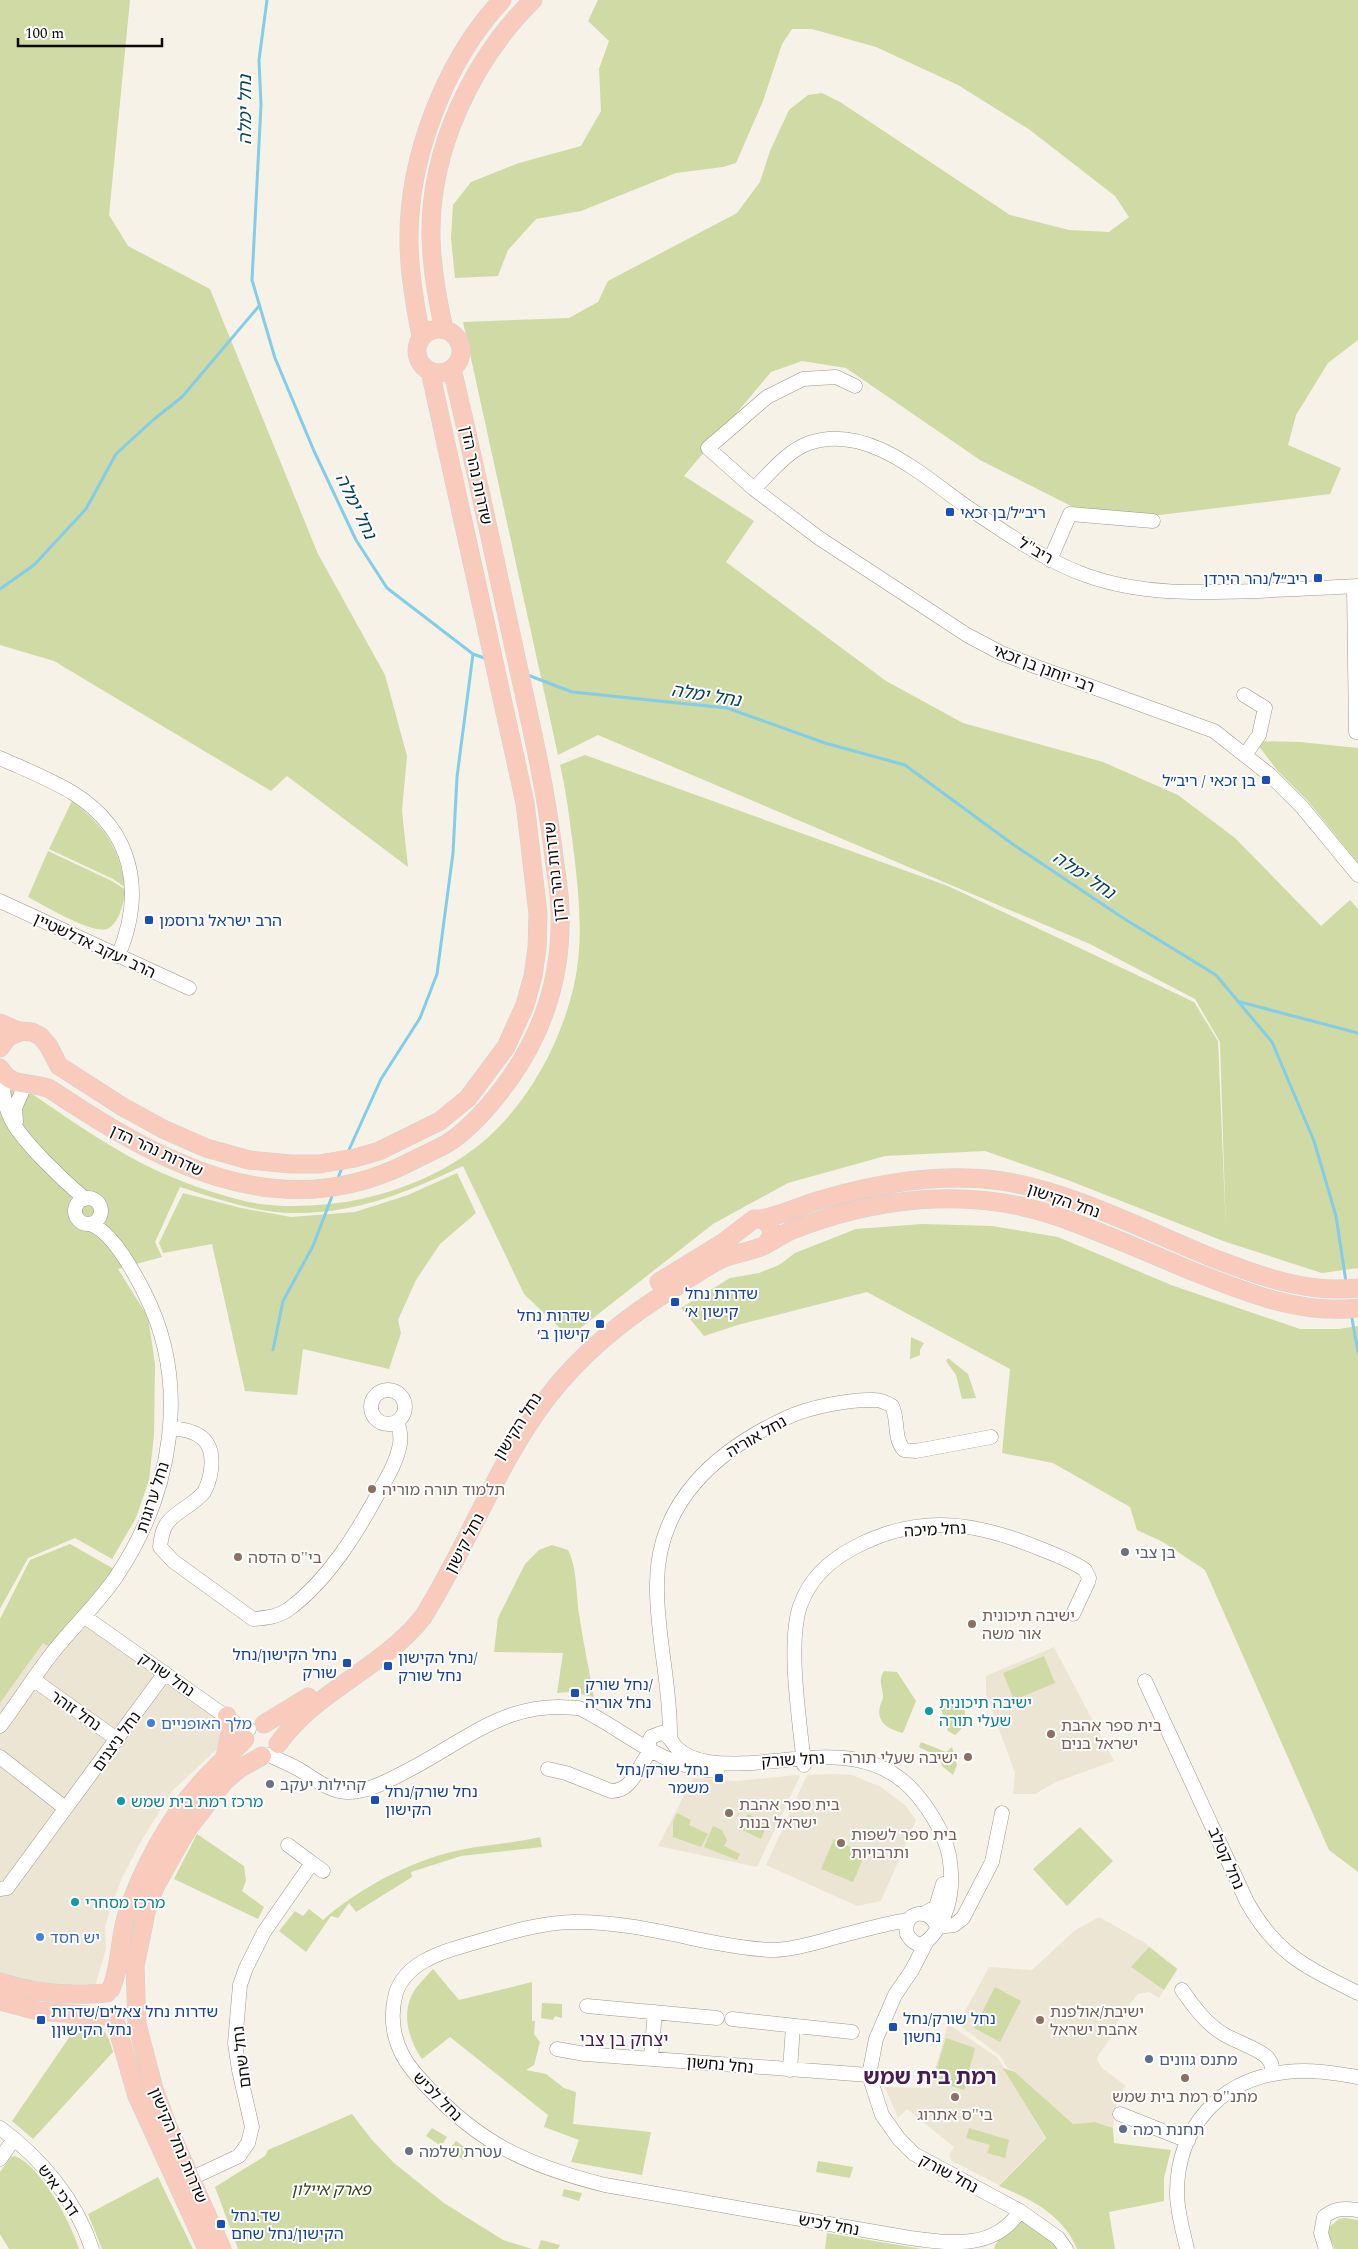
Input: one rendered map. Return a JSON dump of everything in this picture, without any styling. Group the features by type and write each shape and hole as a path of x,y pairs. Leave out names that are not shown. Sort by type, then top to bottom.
{"main road":[{"name":"שדרות נהר הדן","path":"0,1024 40,1036 46,1041 59,1066 99,1092 164,1129 206,1148 249,1160 319,1164 355,1158 379,1151 440,1121 468,1098 506,1047 525,1005 533,976 537,948 538,914 524,802 430,371 423,367 416,354 418,341 421,336 416,311 409,242 412,196 426,132 449,76 462,53 502,0"},
{"path":"444,329 438,303 431,238 434,197 447,137 464,94 480,66 515,18 533,0"},
{"path":"421,336 432,329 444,329 456,336 461,350 457,364 452,369 441,373 430,371"},
{"name":"שדרות נהר הדן","path":"1,1070 13,1082 50,1089 108,1128 197,1172 243,1185 288,1189 318,1189 357,1182 384,1174 450,1142 482,1115 524,1059 546,1011 555,979 559,948 560,910 546,795 452,369"},
{"path":"0,1048 8,1037 22,1031"},
{"path":"30,1085 50,1068 51,1051"},
{"name":"נחל הקישון","path":"253,1730 291,1709 378,1646 403,1624 414,1611 437,1572 519,1418 539,1390 583,1341 621,1308 754,1221 818,1200 880,1185 928,1179 985,1179 1025,1186 1064,1197 1243,1270 1277,1281 1312,1288 1358,1288"},
{"name":"נחל הקישון","path":"762,1245 786,1233 817,1222 884,1205 940,1198 984,1199 1021,1205 1057,1216 1236,1288 1271,1300 1310,1308 1358,1308"},
{"path":"754,1221 772,1230 772,1235 762,1245 748,1244 743,1236 744,1227 754,1221"},
{"name":"נחל קישון","path":"272,1750 287,1731 308,1710 386,1655 411,1632 423,1617 447,1577 527,1428 548,1397 592,1349 620,1323 642,1307 721,1259 762,1245"},
{"path":"225,1757 231,1729 227,1716"},
{"path":"112,2018 103,2007 117,1973 126,1916 146,1868 189,1798 225,1757 253,1730 275,1730 272,1750 249,1751 253,1730"},
{"name":"שדרות נחל הקישון","path":"222,2249 168,2127 154,2088 137,2024 135,1966 143,1921 156,1885 190,1826 225,1781 239,1768 272,1750"},
{"path":"0,1982 33,1992 81,1994 125,1987 137,2003 125,2020 38,2011 0,2001"},
{"name":"שדרות נחל הקישון","path":"112,2018 122,2040 131,2079 142,2110 207,2249"}],"street":[{"name":"רבי יוחנן בן זכאי","path":"855,386 836,378 803,379 767,396 708,448 754,489 819,538 966,635 1001,653 1037,668 1200,724 1214,731 1270,774 1302,807 1358,875"},
{"name":"ריב\"ל","path":"754,489 797,449 810,443 830,440 864,444 908,464 971,510 1050,560 1087,576 1158,591 1200,592 1356,586"},
{"path":"1050,560 1070,514 1153,521"},
{"path":"1356,586 1356,732"},
{"path":"1244,695 1265,708 1259,734 1245,755"},
{"path":"0,758 74,794 94,809 110,825 121,843 129,862 133,894 132,912 126,936 118,956"},
{"name":"הרב יעקב אדלשטיין","path":"0,901 189,988"},
{"path":"1,1070 6,1107 18,1130 56,1172 80,1203"},
{"path":"18,1130 15,1108 30,1085"},
{"path":"92,1199 98,1203 101,1211 95,1221 79,1221 75,1214 80,1203 92,1199"},
{"name":"נחל ערוגות","path":"0,1726 57,1647 85,1617 115,1579 134,1550 148,1521 164,1468 172,1402 166,1348 157,1318 143,1291 110,1238 97,1226 95,1221"},
{"name":"נחל אוריה","path":"671,1739 670,1696 666,1675 657,1583 661,1548 670,1520 684,1496 720,1457 763,1428 793,1415 838,1404 875,1400 892,1406 896,1412 899,1441 904,1450 916,1451 991,1437"},
{"path":"170,1428 187,1430 204,1438 212,1449 212,1462 210,1477 204,1492 169,1521 162,1536 160,1547 172,1561 252,1619 267,1618 289,1609 312,1588 349,1544 392,1468 400,1444 400,1429 397,1422"},
{"name":"נחל מיכה","path":"803,1761 795,1648 798,1615 813,1580 824,1568 842,1554 876,1536 920,1526 961,1525 984,1528 1029,1544 1085,1570 1089,1578 1073,1614"},
{"name":"נחל שורק","path":"85,1617 242,1728 253,1730"},
{"name":"נחל ניצנים","path":"3,1889 118,1740 165,1673"},
{"name":"נחל אוריה","path":"654,1734 660,1724 665,1699 666,1675"},
{"name":"נחל זוהר","path":"34,1680 118,1740"},
{"name":"נחל קטלב","path":"1145,1681 1247,1902 1257,1919 1284,1952 1320,1974 1358,1993"},
{"name":"נחל שורק","path":"272,1750 328,1787 347,1792 374,1787 424,1763 475,1731 509,1714 529,1709 552,1706 579,1708 602,1714 634,1730 654,1734"},
{"name":"נחל שורק","path":"579,1708 654,1752 685,1766 710,1771 837,1757 869,1763 900,1779 918,1795 945,1841 949,1856 950,1896 947,1909 937,1927"},
{"path":"548,1769 566,1772 612,1791 617,1791 626,1788 645,1758 654,1752 670,1751 671,1739 663,1733 654,1734 649,1742 654,1752"},
{"name":"נחל שורק","path":"671,1739 681,1752 694,1758 711,1762 803,1761 844,1765 866,1771 896,1786 918,1808 933,1830 942,1869 942,1888 938,1901 931,1911 925,1913"},
{"path":"0,1757 65,1808"},
{"path":"937,1927 954,1924 962,1918 992,1862 1002,1813"},
{"name":"נחל שחם","path":"192,2178 230,2162 239,2156 248,2143 252,2127 251,2119 239,2070 235,2043 240,1985 246,1968 264,1932 317,1867 288,1845"},
{"path":"870,2075 881,2026 902,1984 912,1970 926,1943 934,1936 937,1927 933,1919 925,1913 917,1913 908,1930 911,1950 902,1984"},
{"name":"נחל לכיש","path":"908,1930 876,1926 798,1947 777,1950 754,1950 607,1925 572,1922 534,1927 451,1949 428,1959 407,1972 401,1980 393,2003 391,2016 395,2038 407,2063 457,2117 493,2143 529,2162 566,2176 605,2185 956,2244 979,2244 994,2239 1013,2223 1020,2212"},
{"path":"908,1930 916,1943 926,1943"},
{"path":"1182,1990 1193,2006 1211,2025 1224,2035 1267,2057 1271,2063 1273,2074"},
{"path":"587,2006 717,2018"},
{"path":"651,2058 655,2012"},
{"path":"732,2019 852,2032"},
{"path":"790,2070 793,2026"},
{"name":"נחל נחשון","path":"557,2049 585,2054 870,2075"},
{"path":"1187,2249 1177,2195 1177,2182 1188,2141 1200,2119 1226,2093 1244,2083 1273,2074 1302,2071 1358,2076"},
{"name":"נחל שורק","path":"870,2075 886,2121 914,2154 1020,2212 1058,2238 1066,2249"},
{"path":"1120,2114 1188,2141"},
{"name":"דרכי איש","path":"0,2128 36,2158 61,2188 81,2223 92,2249"},
{"path":"0,2159 14,2139"},
{"path":"1326,2249 1321,2234 1324,2217 1335,2210 1346,2208 1358,2210"}],"shaded area":[{"name":"מרכז רמת בית שמש","path":"86,1623 228,1723 219,1747 172,1791 140,1843 122,1878 110,1910 105,1928 106,1949 95,1986 81,1989 0,1976 0,1703 43,1642"},
{"name":"בית ספר אהבת ישראל בנים","path":"1054,1647 1114,1761 1056,1782 1035,1794 1013,1794 1015,1773 986,1694 986,1676"},
{"name":"בית ספר לשפות ותרבויות","path":"807,1775 852,1775 881,1787 905,1805 916,1820 881,1901 857,1906 766,1865"},
{"name":"בית ספר אהבת ישראל בנות","path":"800,1776 757,1867 658,1846 693,1778 735,1781"},
{"name":"ישיבת/אולפנת אהבת ישראל","path":"1099,1917 1145,1943 1178,1969 1159,1998 1149,1992 1138,1994 1120,2016 1112,2036 1098,2056 1097,2059 1101,2067 1126,2086 1118,2095 1113,2128 1095,2122 1073,2124 1008,2068 999,2055 958,2024 989,1967 1032,1970 1074,1931"},
{"name":"בי\"ס אתרוג","path":"948,2024 998,2058 1045,2138 999,2185 952,2161 949,2155 954,2147 907,2109 898,2118 885,2087 930,2088"}],"green space":[{"path":"0,0 130,0 109,215 128,246 210,289 318,554 385,675 407,756 402,811 408,867 287,776 271,791 54,661 0,645"},
{"path":"598,0 1358,0 1358,340 1328,363 1296,415 1288,445 1341,468 1330,494 1136,518 1089,515 980,460 846,368 802,361 771,372 684,476 754,521 726,562 886,681 963,723 1103,762 1178,795 1235,838 1321,926 1350,900 1358,909 1358,1268 1322,1273 1226,1242 1065,1179 985,1151 885,1156 788,1183 713,1224 569,1337 524,1294 463,1166 382,1199 362,1205 319,1212 282,1213 267,1211 237,1205 180,1187 155,1242 162,1257 118,1269 148,1317 155,1364 154,1435 149,1480 136,1518 112,1559 75,1538 28,1558 0,1609 0,1072 64,1116 130,1157 186,1183 244,1201 286,1206 346,1202 397,1189 446,1167 482,1143 501,1125 518,1104 534,1082 547,1059 567,1010 577,968 580,919 574,853 560,765 585,755 948,886 1194,1002 1218,1041 1226,1231 1220,1042 1195,999 1090,944 598,735 558,755 463,322 569,318 598,302 608,281 737,213 760,182 770,151 789,110 808,95 822,93 840,102 1010,215 1069,230 1109,232 1129,217 1115,196 1030,130 958,85 876,47 812,29 792,29 782,44 763,101 736,163 723,167 676,173 581,211 536,219 508,250 498,276 455,278 451,238 453,205 471,182 519,163 581,146 601,111 599,69 609,41 588,21"},
{"path":"1255,741 1300,742 1358,748 1358,863 1308,801 1277,770"},
{"path":"72,801 93,820 108,838 119,860 126,888 113,879 49,849"},
{"path":"48,851 112,881 126,890 119,916 113,925 102,930 92,928 28,897"},
{"path":"457,1173 476,1213 440,1244 416,1280 398,1320 401,1333 389,1369 303,1349 297,1395 245,1391 212,1244 163,1253 159,1243 183,1193 241,1208 291,1217 355,1212 408,1195"},
{"path":"922,1224 992,1226 1058,1237 1171,1285 1300,1329 1339,1329 1358,1326 1358,1872 1329,1850 1205,1570 1163,1542 1137,1530 1130,1507 1053,1463 1002,1453 1010,1369 867,1292 741,1324 704,1336 681,1308 730,1278 759,1273 779,1265 795,1253 856,1229"},
{"path":"911,1337 924,1343 920,1350 920,1355 910,1359"},
{"path":"948,1358 968,1374 976,1398 962,1399 956,1375 946,1361"},
{"path":"70,1544 114,1569 50,1647 43,1643 0,1703 0,1619 30,1560"},
{"path":"552,1545 568,1550 573,1564 578,1606 594,1697 570,1692 557,1693 563,1653 494,1652 498,1618 525,1564 539,1550"},
{"path":"1044,1656 1055,1683 1014,1700 1003,1673"},
{"path":"884,1671 897,1672 916,1701 903,1733 889,1727 880,1717 880,1706 883,1699 881,1680"},
{"path":"946,1702 964,1706 964,1722 961,1729 955,1735 948,1731 941,1709"},
{"path":"921,1742 946,1752 952,1747 957,1765 953,1775 942,1766 939,1757 919,1747"},
{"path":"677,1813 691,1820 689,1825 708,1834 701,1847 673,1837 673,1822"},
{"path":"748,1814 768,1823 761,1839 740,1829"},
{"path":"713,1826 722,1830 727,1840 724,1846 740,1854 737,1860 704,1847"},
{"path":"1080,1827 1113,1861 1067,1906 1033,1869"},
{"path":"197,1834 244,1866 246,1881 242,1891 264,1907 258,1919 174,1879"},
{"path":"540,1837 542,1847 461,1856 411,1872 412,1877 356,1912 349,1903 338,1918 331,1916 306,1952 279,1931 295,1911 303,1916 309,1909 323,1920 371,1885 427,1859 465,1849"},
{"path":"834,1839 865,1854 853,1882 821,1869"},
{"path":"1149,1947 1177,1969 1164,1990 1131,1967"},
{"path":"433,1969 459,2000 532,1982 532,2021 535,2021 534,2034 540,2042 534,2065 526,2070 546,2074 564,2088 576,2092 573,2124 651,2132 642,2175 571,2162 579,2140 544,2127 548,2115 450,2037 422,2059 411,2037 407,2013 413,1993"},
{"path":"995,1987 1021,2001 1000,2042 974,2028"},
{"path":"542,2003 562,2004 562,2018 555,2016 553,2020 541,2018"},
{"path":"77,2026 98,2027 108,2038 113,2052 33,2139 12,2121"},
{"path":"946,2038 975,2048 964,2090 933,2080"},
{"path":"1003,2068 1015,2072 1073,2124 1095,2122 1113,2128 1114,2143 1171,2150 1164,2178 1164,2201 1109,2212 1115,2249 1077,2249 1064,2227 1055,2218 1034,2203 999,2186 1046,2138"},
{"name":"פארק איילון","path":"352,2114 372,2140 394,2163 444,2203 503,2240 532,2249 238,2249 215,2187 265,2156 268,2150"},
{"path":"432,2128 447,2137 441,2146 426,2136"},
{"path":"969,2128 1009,2140 1005,2158 987,2153 990,2145 966,2138"},
{"path":"456,2141 470,2151 463,2160 449,2150"},
{"path":"15,2156 25,2162 45,2183 62,2211 79,2249 9,2249 0,2234 0,2172 11,2157"},
{"path":"818,2161 853,2167 850,2178 816,2172"},
{"path":"158,2177 193,2249 102,2249 88,2214"},
{"path":"564,2189 582,2193 579,2201 562,2196"},
{"path":"1020,2217 1055,2242 1060,2249 994,2249 1001,2237"},
{"path":"1339,2219 1358,2220 1358,2249 1335,2249 1328,2234 1328,2228"},
{"path":"827,2233 922,2249 825,2249"},
{"path":"541,2240 560,2245 558,2249 538,2249"}],"waterway":[{"name":"נחל ימלה","path":"267,0 259,60 261,105 252,280 275,358 314,451 356,540 387,588 473,654 487,659"},
{"path":"0,589 34,565 86,509 116,454 153,420 182,397 259,306"},
{"path":"348,1152 381,1079 420,1018 437,974 453,853 457,777 473,654"},
{"name":"נחל ימלה","path":"525,674 572,692 727,708 825,743 905,765 1011,843 1123,918 1216,975 1272,1042 1314,1141 1336,1216 1346,1282"},
{"path":"1240,1002 1358,1033"},
{"path":"338,1178 343,1165"},
{"path":"273,1350 283,1301 313,1246 334,1191"},
{"name":"נחל ימלה","path":"1351,1313 1358,1352"}],"place":[{"name":"ריב״ל/בן זכאי","path":"950,512"},
{"name":"ריב״ל/נהר הירדן","path":"1318,578"},
{"name":"בן זכאי / ריב״ל","path":"1266,780"},
{"name":"הרב ישראל גרוסמן","path":"149,920"},
{"name":"שדרות נחל קישון א׳","path":"675,1302"},
{"name":"שדרות נחל קישון ב׳","path":"600,1324"},
{"name":"תלמוד תורה מוריה","path":"372,1489"},
{"name":"בן צבי","path":"1125,1552"},
{"name":"בי\"ס הדסה","path":"238,1557"},
{"name":"ישיבה תיכונית אור משה","path":"972,1624"},
{"name":"נחל הקישון/נחל שורק","path":"347,1663"},
{"name":"נחל הקישון/ נחל שורק","path":"388,1666"},
{"name":"נחל שורק/ נחל אוריה","path":"575,1693"},
{"name":"ישיבה תיכונית שעלי תורה","path":"929,1711"},
{"name":"מלך האופניים","path":"151,1723"},
{"name":"בית ספר אהבת ישראל בנים","path":"1051,1734"},
{"name":"ישיבה שעלי תורה","path":"968,1757"},
{"name":"נחל שורק/נחל משמר","path":"719,1778"},
{"name":"קהילות יעקב","path":"270,1784"},
{"name":"נחל שורק/נחל הקישון","path":"375,1800"},
{"name":"מרכז רמת בית שמש","path":"121,1801"},
{"name":"בית ספר אהבת ישראל בנות","path":"729,1813"},
{"name":"בית ספר לשפות ותרבויות","path":"841,1843"},
{"name":"מרכז מסחרי","path":"75,1902"},
{"name":"יש חסד","path":"40,1937"},
{"name":"שדרות נחל צאלים/שדרות נחל הקישוןן","path":"41,2020"},
{"name":"ישיבת/אולפנת אהבת ישראל","path":"1040,2020"},
{"name":"נחל שורק/נחל נחשון","path":"893,2027"},
{"name":"מתנס גוונים","path":"1149,2059"},
{"name":"מתנ\"ס רמת בית שמש","path":"1185,2078"},
{"name":"בי\"ס אתרוג","path":"955,2097"},
{"name":"תחנת רמה","path":"1123,2129"},
{"name":"עטרת שלמה","path":"409,2151"},
{"name":"שד.נחל הקישון/נחל שחם","path":"221,2224"}],"district":[{"name":"יצחק בן צבי","path":"624,2040"},
{"name":"רמת בית שמש","path":"930,2077"}]}
